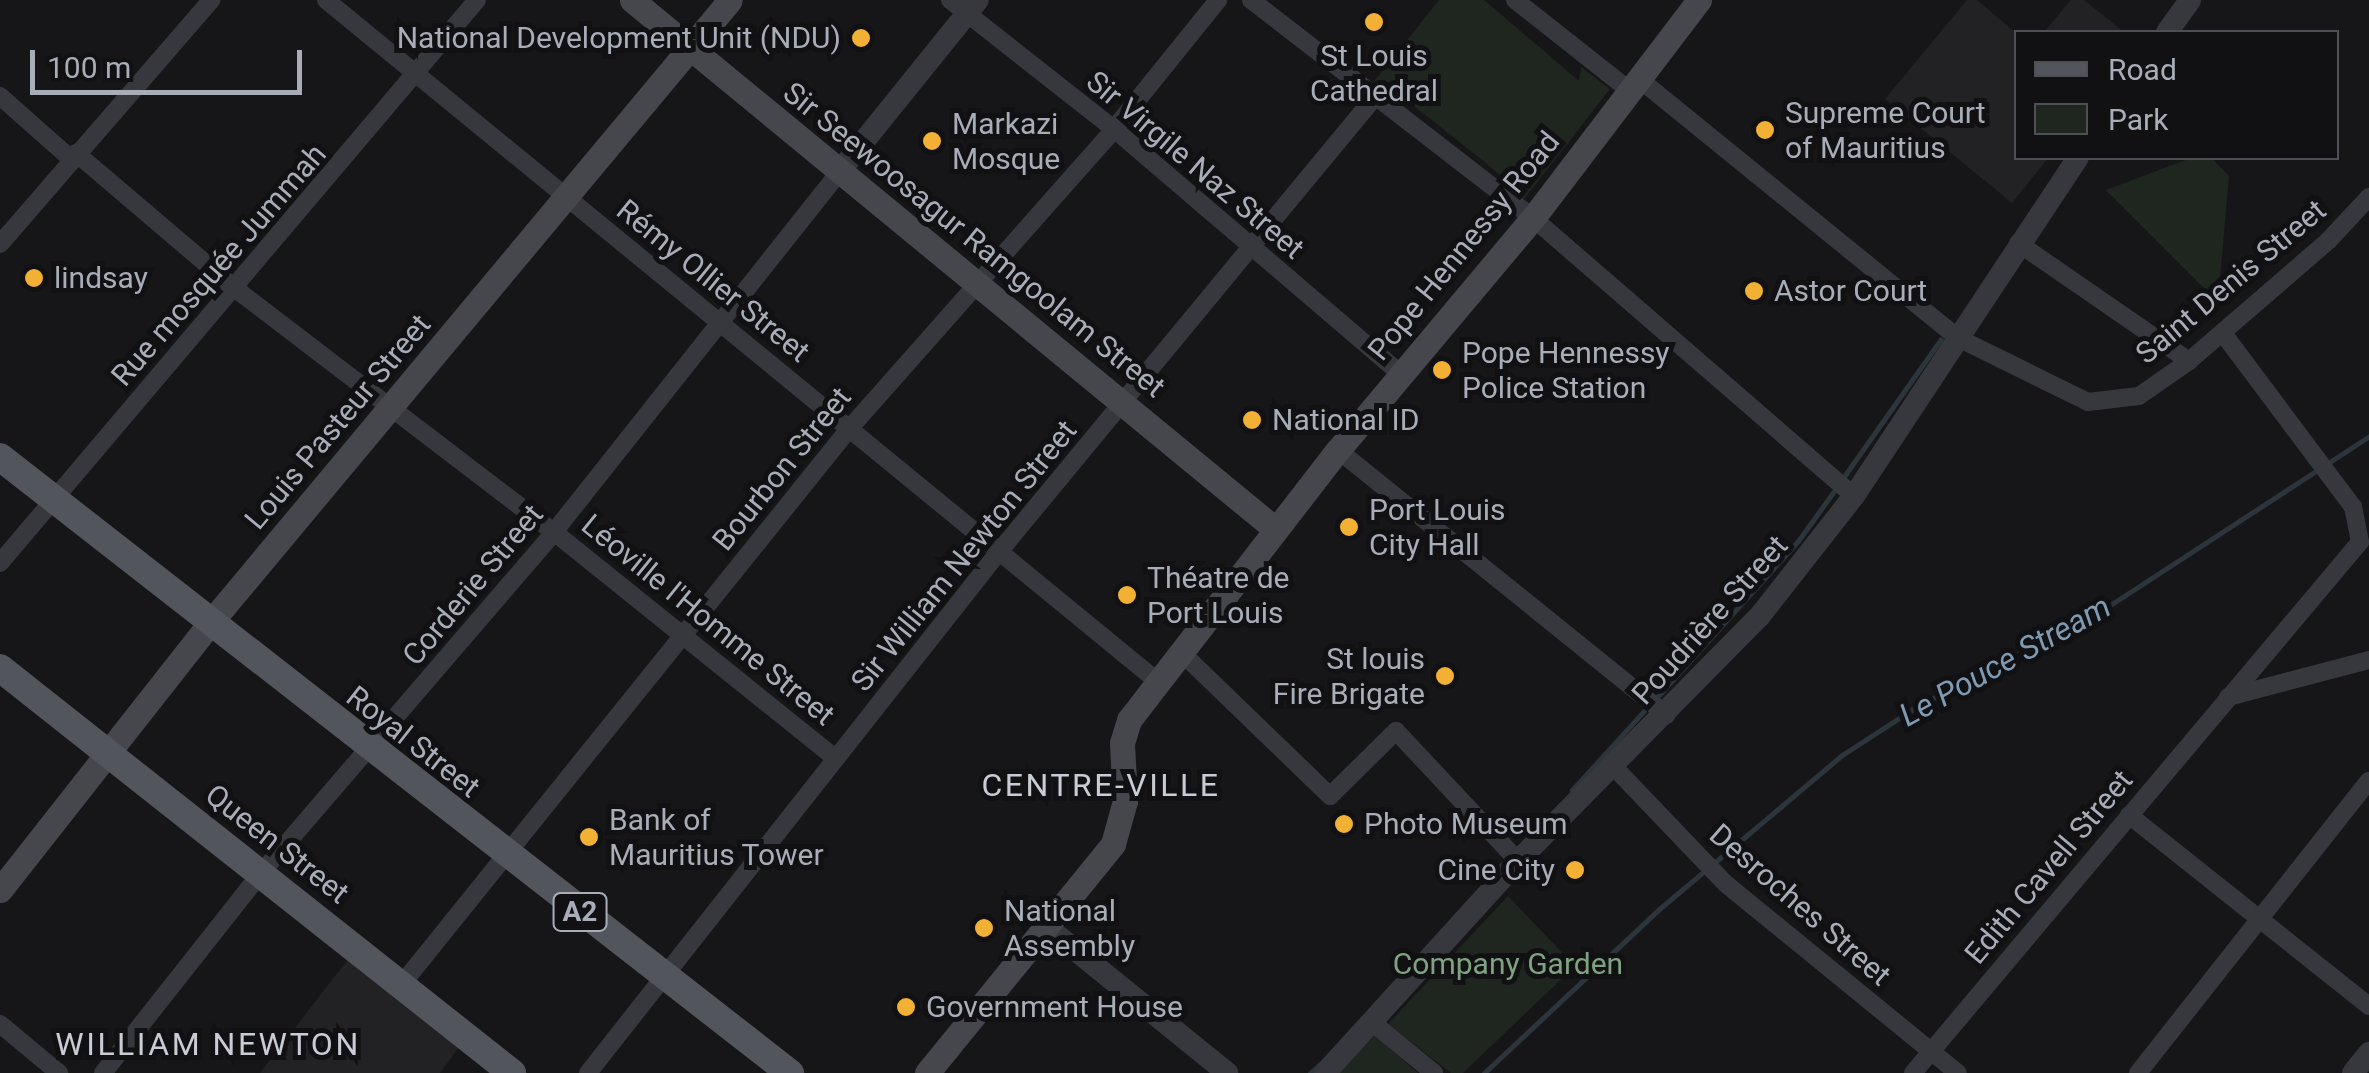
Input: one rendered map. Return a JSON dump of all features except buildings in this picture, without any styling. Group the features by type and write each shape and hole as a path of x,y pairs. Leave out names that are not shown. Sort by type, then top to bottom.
{"main road":[{"name":"Sir Seewoosagur Ramgoolam Street","path":"632,0 1275,530"},
{"name":"Louis Pasteur Street","path":"0,890 111,756 210,623 570,199 730,0"},
{"name":"Pope Hennessy Road","path":"927,1073 1113,844 1125,800 1122,743 1129,720 1338,450 1533,218 1699,0"},
{"name":"Royal Street","path":"0,457 506,856 664,975 773,1068"},
{"name":"Queen Street","path":"0,668 512,1073"}],"street":[{"path":"0,244 211,0"},
{"name":"Rémy Ollier Street","path":"326,0 414,77 570,199 1158,681"},
{"name":"Rue mosquée Jummah","path":"0,562 237,290 477,0"},
{"name":"Bourbon Street","path":"402,984 848,429 1114,129 1218,0"},
{"path":"1251,0 1373,100 1533,218 1854,496"},
{"name":"Saint Denis Street","path":"1515,0 1633,84 1958,338 2088,402 2139,396 2189,360 2223,334 2369,196"},
{"path":"2168,30 2190,0"},
{"path":"839,172 965,5"},
{"name":"Sir Virgile Naz Street","path":"965,5 1402,374"},
{"name":"Léoville l'Homme Street","path":"0,96 389,411 554,532 835,758"},
{"name":"Sir William Newton Street","path":"588,1073 998,553 1373,100"},
{"name":"Poudrière Street","path":"1325,1073 1374,1023 1513,856 1615,768 1760,617 1854,496 2018,242 2077,160"},
{"name":"Corderie Street","path":"103,1073 262,872 371,750 554,532 839,172"},
{"path":"2018,242 2189,360"},
{"name":"Edith Cavell Street","path":"1913,1073 2360,542 2358,518 2306,442 2223,334"},
{"path":"1338,450 1666,715"},
{"path":"1182,653 1330,796 1396,732 1513,856"},
{"path":"2228,697 2369,660"},
{"name":"Desroches Street","path":"1615,768 1726,884 1958,1073"},
{"path":"2138,1073 2258,916 2369,781"},
{"path":"2130,815 2369,1006"},
{"path":"1047,927 1227,1073"},
{"path":"1374,1023 1434,1073"},
{"path":"0,1024 59,1073"},
{"path":"2353,1073 2369,1053"}],"shaded area":[{"path":"1967,0 1977,0 2014,31 2014,160 2046,160 2012,203 1885,99"},
{"path":"2071,0 2084,0 2122,30 2046,30"},
{"path":"349,958 461,1045 440,1073 260,1073"}],"green space":[{"path":"1439,0 1484,0 1579,81 1581,67 1610,89 1521,203 1511,184 1482,160 1398,93 1399,106 1372,84"},
{"path":"2186,160 2213,160 2229,176 2218,302 2106,190"},
{"name":"Company Garden","path":"1508,896 1575,966 1463,1073 1451,1073 1388,1024"},
{"name":"Company Garden","path":"1375,1035 1418,1073 1338,1073"}],"waterway":[{"path":"1845,475 1941,339"},
{"name":"Le Pouce Stream","path":"1484,1073 1658,910 1842,755 1916,707 2101,611 2369,436"},
{"path":"1658,696 1798,541 1834,491"},
{"path":"1572,790 1644,711"},
{"path":"1310,1073 1320,1064"}],"place":[{"name":"St Louis Cathedral","path":"1374,22"},
{"name":"National Development Unit (NDU)","path":"861,38"},
{"name":"Supreme Court of Mauritius","path":"1765,130"},
{"name":"Markazi Mosque","path":"932,141"},
{"name":"lindsay","path":"34,278"},
{"name":"Astor Court","path":"1754,291"},
{"name":"Pope Hennessy Police Station","path":"1442,370"},
{"name":"National ID","path":"1252,420"},
{"name":"Port Louis City Hall","path":"1349,527"},
{"name":"Théatre de Port Louis","path":"1127,595"},
{"name":"St louis Fire Brigate","path":"1445,676"},
{"name":"Photo Museum","path":"1344,824"},
{"name":"Bank of Mauritius Tower","path":"589,837"},
{"name":"Cine City","path":"1575,870"},
{"name":"National Assembly","path":"984,928"},
{"name":"Government House","path":"906,1007"}],"district":[{"name":"CENTRE-VILLE","path":"1101,785"},
{"name":"WILLIAM NEWTON","path":"208,1044"}]}
